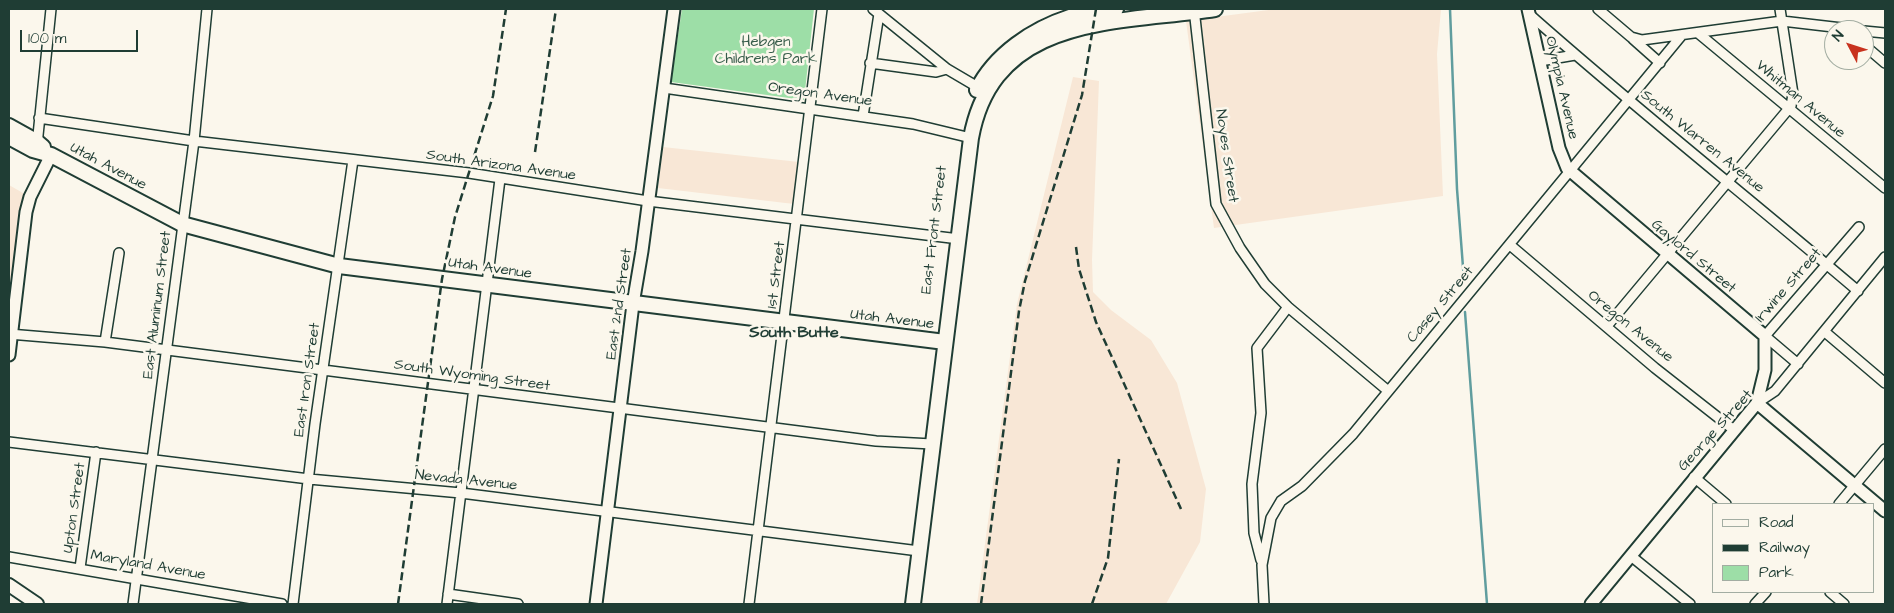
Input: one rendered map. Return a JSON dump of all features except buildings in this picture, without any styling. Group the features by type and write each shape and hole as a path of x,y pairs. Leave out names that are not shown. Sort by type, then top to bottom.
{"main road":[{"path":"1087,20 1116,9"},
{"path":"1100,24 1124,15 1141,13 1146,9"},
{"path":"1087,20 1100,24 1194,10 1215,9"},
{"name":"East Front Street","path":"903,604 914,550 942,342 967,137 966,121 989,71 1014,46 1047,27 1071,17 1087,20"},
{"name":"Utah Avenue","path":"9,126 51,155 182,224 339,266 942,342"},
{"name":"Utah Avenue","path":"9,137 37,146"},
{"name":"East Front Street","path":"912,604 914,550"},
{"path":"9,585 37,604"}],"street":[{"path":"37,146 51,9"},
{"name":"East Aluminum Street","path":"133,604 194,141 207,9"},
{"name":"East 2nd Street","path":"596,604 633,304 674,9"},
{"name":"1st Street","path":"749,604 798,220 822,9"},
{"path":"1598,9 1660,63"},
{"path":"1607,326 1790,109 1792,94 1780,9"},
{"name":"Noyes Street","path":"1194,10 1216,204 1240,248 1260,277 1288,307 1387,390"},
{"path":"862,116 876,11"},
{"path":"876,11 947,69 982,89"},
{"name":"South Warren Avenue","path":"1528,11 1575,55 1629,101 1729,181 1858,292"},
{"name":"Olympia Avenue","path":"1528,11 1562,158 1570,172"},
{"path":"1631,37 1646,40 1782,21 1824,26"},
{"name":"Whitman Avenue","path":"1698,33 1885,188"},
{"name":"Casey Street","path":"1264,604 1262,565 1271,518 1281,501 1302,486 1353,434 1387,390 1510,245 1682,36"},
{"path":"1874,54 1885,63"},
{"path":"1540,61 1575,55"},
{"path":"870,63 936,72 947,69"},
{"name":"Oregon Avenue","path":"664,88 913,124 967,137"},
{"name":"South Arizona Avenue","path":"39,118 194,141 500,178 648,201 954,238"},
{"path":"9,355 26,212 30,197 51,155"},
{"name":"East Iron Street","path":"293,604 353,160"},
{"name":"Gaylord Street","path":"1570,172 1798,364"},
{"path":"447,604 500,178"},
{"name":"Irwine Street","path":"1757,403 1765,370 1765,336 1859,227"},
{"name":"Oregon Avenue","path":"1510,245 1575,302 1734,430"},
{"path":"105,342 119,253"},
{"name":"George Street","path":"1591,604 1694,477 1757,403 1775,391 1885,257"},
{"path":"1262,565 1254,533 1252,484 1261,413 1256,348 1288,307"},
{"path":"1825,332 1885,383"},
{"name":"South Wyoming Street","path":"10,334 105,342 166,352 474,389 621,410 772,426 876,440 928,444"},
{"path":"1757,403 1885,511"},
{"name":"Nevada Avenue","path":"9,442 309,480 461,493 914,550"},
{"path":"1840,503 1885,448"},
{"name":"Upton Street","path":"80,568 96,452"},
{"path":"1694,477 1725,503"},
{"path":"1631,556 1690,604"},
{"name":"Maryland Avenue","path":"9,557 282,604"},
{"path":"1755,604 1765,593"},
{"path":"1831,593 1844,604"},
{"path":"448,594 518,604"}],"shaded area":[{"path":"1276,9 1441,9 1437,54 1443,196 1214,228 1186,21"},
{"path":"1073,77 1099,81 1092,260 1093,292 1111,310 1151,340 1177,383 1206,489 1200,542 1166,604 977,604 1017,304"},
{"path":"663,147 799,162 794,204 658,188"},
{"path":"9,185 30,197 9,355"}],"green space":[{"name":"Hebgen Childrens Park","path":"682,9 814,9 804,100 671,82"}],"waterway":[{"path":"1450,9 1457,189 1464,280"},
{"path":"1465,312 1487,604"}],"railway":[{"path":"398,604 442,279 455,217 493,96 506,9"},
{"path":"535,152 556,9"},
{"path":"981,604 1019,311 1025,281 1082,95 1096,9"},
{"path":"1076,247 1079,269 1096,322 1181,509"},
{"path":"1092,604 1108,558 1119,459"}],"district":[{"name":"South Butte","path":"794,334"}]}
